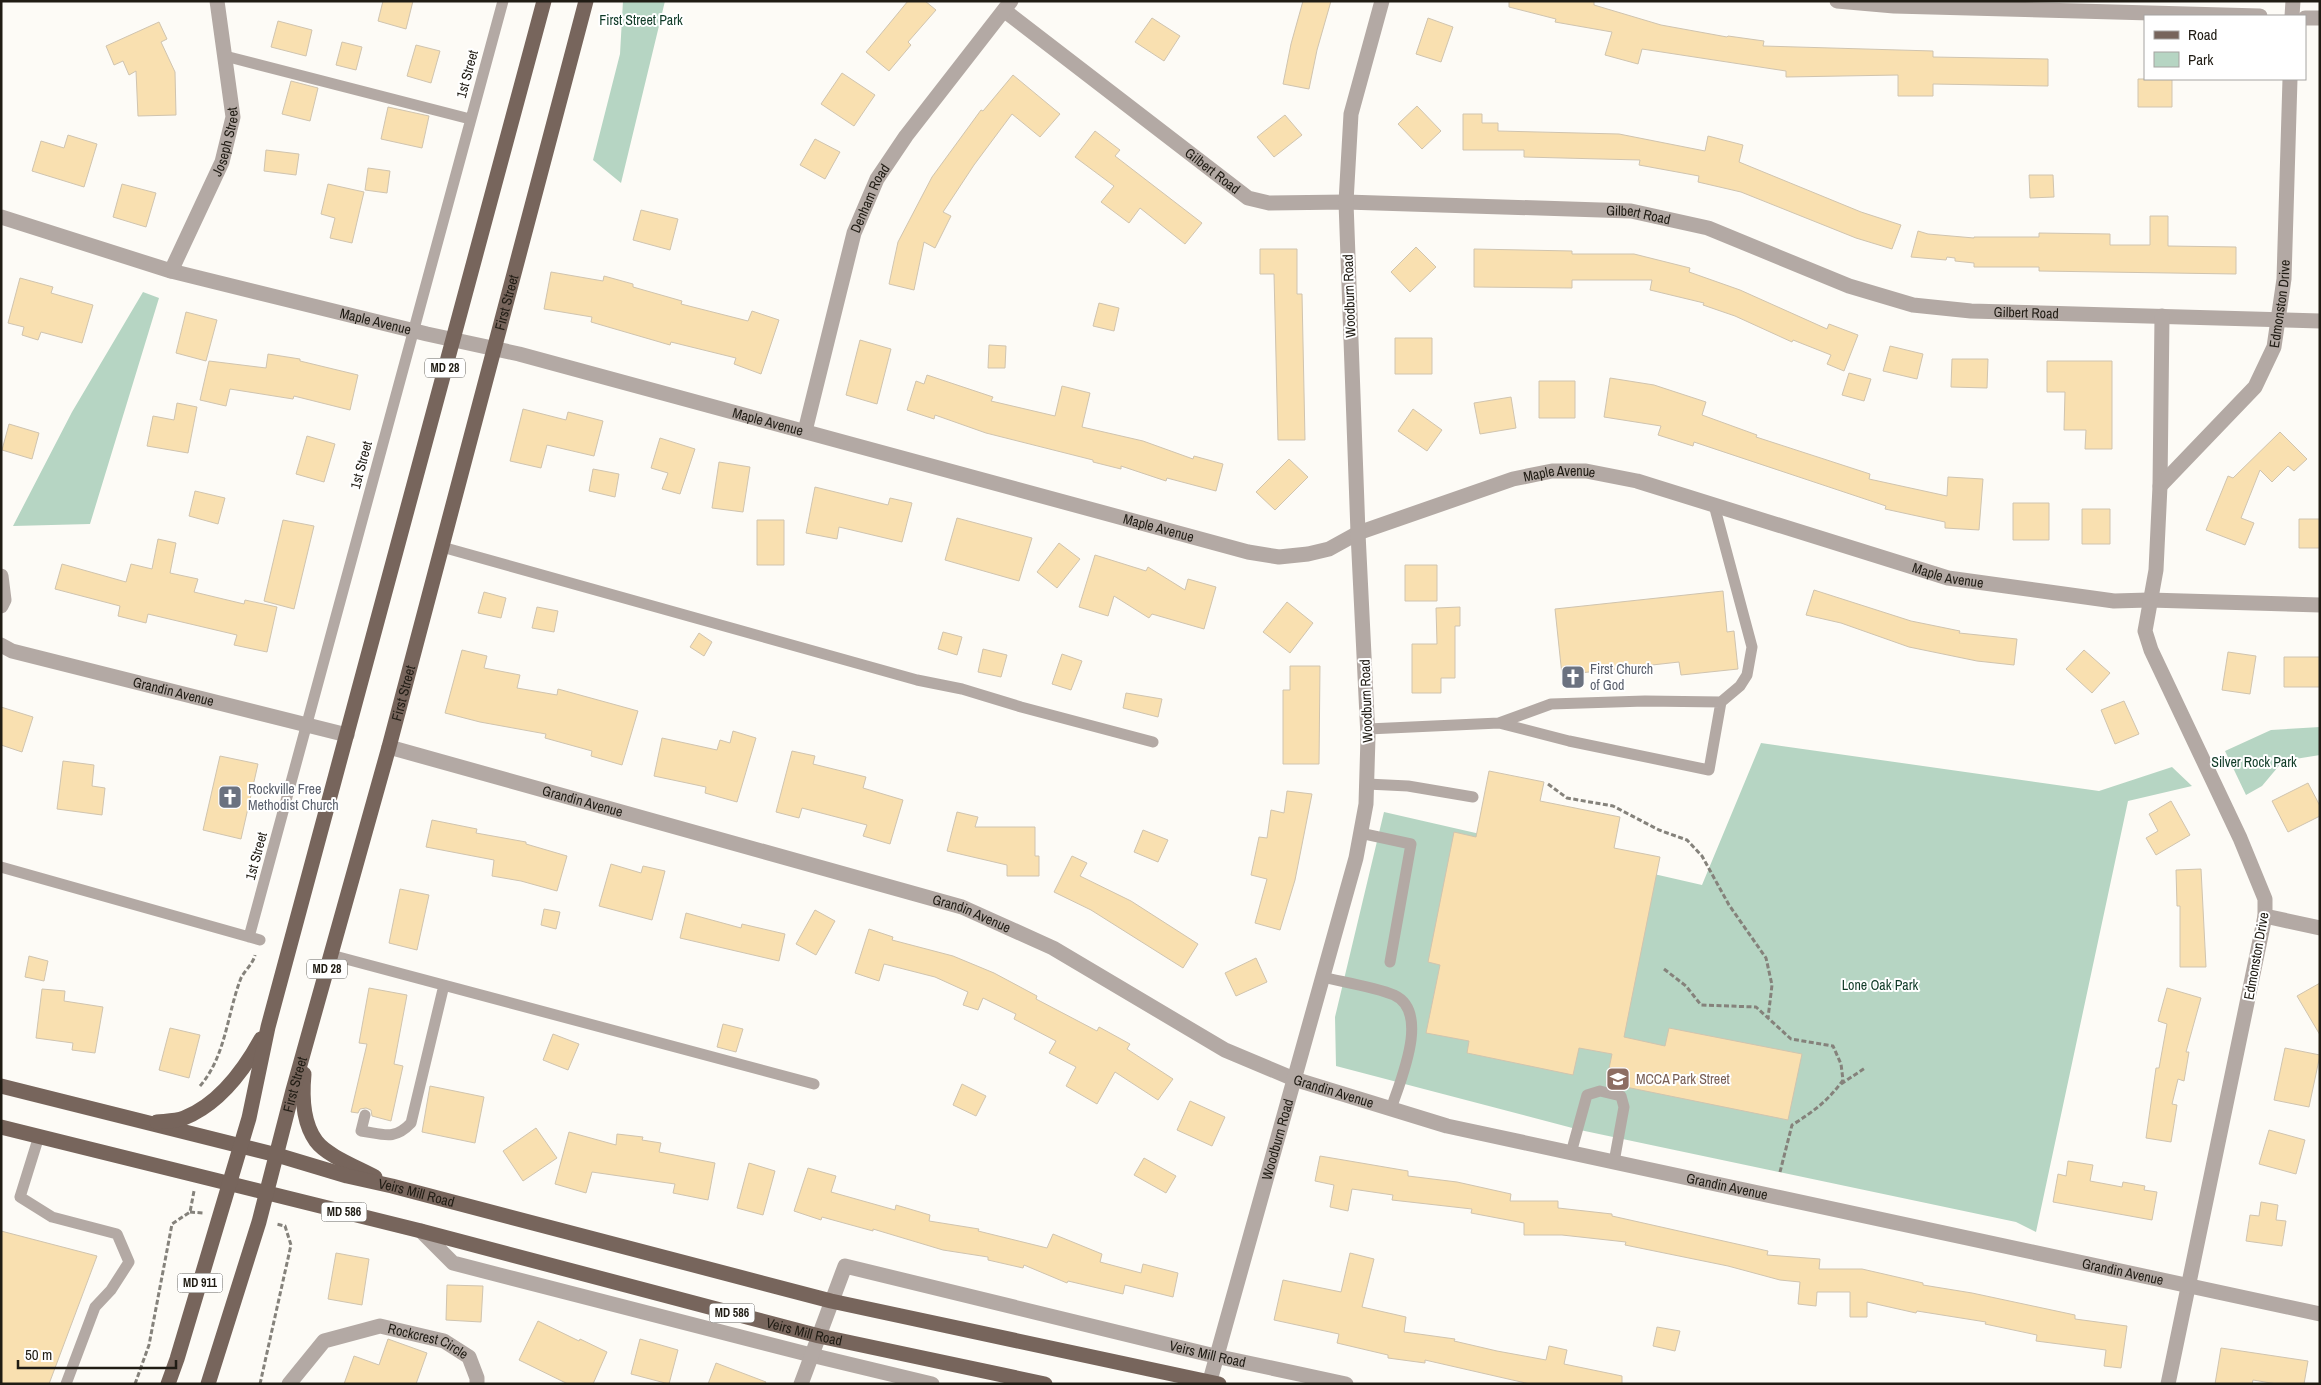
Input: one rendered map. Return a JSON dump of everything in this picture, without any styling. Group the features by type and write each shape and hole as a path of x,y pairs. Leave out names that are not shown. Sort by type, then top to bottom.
{"main road":[{"name":"MD 28","path":"149,1123 183,1118 206,1106 246,1066 268,1027 544,1"},
{"name":"First Street","path":"208,1384 267,1192 389,747 586,1"},
{"name":"MD 911","path":"168,1384 249,1118 268,1027"},
{"path":"309,1034 302,1091 308,1125 316,1142 337,1156 392,1186"},
{"name":"Veirs Mill Road","path":"1,1086 276,1155 347,1176 392,1186 831,1301 1212,1383"},
{"name":"Veirs Mill Road","path":"1,1127 230,1182 819,1336 1046,1384"}],"street":[{"name":"Joseph Street","path":"171,271 222,162 233,117 218,1"},
{"name":"Woodburn Road","path":"1212,1383 1215,1356 1356,858 1366,804 1368,729 1358,533 1346,202 1352,114 1382,1"},
{"path":"1837,1 1904,6 2224,15"},
{"path":"2292,15 2293,1"},
{"name":"Gilbert Road","path":"1008,6 1248,198 1269,204 1346,202 1631,212 1708,228 1849,286 1913,304 1971,311 2320,321"},
{"name":"Denham Road","path":"804,431 854,233 877,179 906,136 1008,6"},
{"path":"2306,18 2320,18"},
{"name":"Edmonston Drive","path":"2160,486 2255,387 2274,347 2284,279 2290,80"},
{"name":"Maple Avenue","path":"1,217 171,271 494,349 1248,552 1279,557 1308,554 1329,549 1358,533 1513,479 1552,471 1586,471 1638,481 1948,578 2114,601 2149,600 2320,605"},
{"name":"Edmonston Drive","path":"2162,316 2160,486 2156,570 2149,600 2145,631 2151,650 2240,838 2265,899 2265,916 2168,1384"},
{"path":"1,576 4,600 1,606"},
{"name":"Grandin Avenue","path":"1,646 12,651 347,735"},
{"name":"Grandin Avenue","path":"389,747 962,907 1053,948 1225,1050 1294,1080 1447,1126 2320,1314"},
{"path":"2265,916 2320,928"},
{"name":"Veirs Mill Road","path":"421,1231 452,1264 811,1356 932,1384"},
{"name":"Veirs Mill Road","path":"831,1301 845,1266 1215,1356 1346,1384"},
{"path":"801,1384 831,1301"},
{"name":"Rockcrest Circle","path":"289,1384 324,1341 380,1326 444,1341 469,1357 477,1378 477,1384"}],"lane":[{"name":"1st Street","path":"1,867 254,938 412,330 503,1"},
{"path":"225,56 470,119"},
{"path":"1499,723 1569,742 1709,770 1721,702 1740,686 1747,675 1752,647 1714,505"},
{"path":"442,547 917,680 962,689 1021,707 1153,742"},
{"path":"1368,729 1499,723 1551,704 1645,701 1721,702"},
{"path":"1367,784 1408,786 1473,797"},
{"path":"1360,834 1411,844 1390,962"},
{"path":"331,955 814,1084"},
{"path":"1322,977 1395,996 1410,1011 1413,1038 1391,1109"},
{"path":"365,1115 361,1131 391,1135 402,1134 411,1123 444,985"},
{"path":"1572,1153 1587,1095 1600,1091 1622,1096 1624,1107 1614,1162"},
{"path":"39,1136 20,1197 52,1218 117,1234 129,1262 111,1290 95,1307 66,1384"}],"path":[{"path":"1548,784 1567,798 1613,806 1652,826 1687,840 1702,856 1729,905 1766,958 1772,985 1768,1018"},
{"path":"1664,969 1686,986 1701,1005 1756,1007 1792,1039 1833,1046 1841,1064 1842,1080 1817,1110 1792,1125 1780,1172"},
{"path":"1838,1086 1865,1068"},
{"path":"135,1384 149,1345 172,1224 190,1212"},
{"path":"260,1384 291,1245 286,1226"}],"green space":[{"name":"First Street Park","path":"623,1 665,1 621,183 593,160 620,54"},
{"path":"143,292 159,298 90,524 13,526 72,412"},
{"name":"Silver Rock Park","path":"2320,727 2320,755 2283,761 2262,786 2246,795 2225,751 2271,730"},
{"name":"Lone Oak Park","path":"1761,743 2099,791 2172,767 2192,786 2128,801 2036,1232 2016,1222 1580,1130 1336,1066 1335,1017 1384,812 1702,885"}],"building":[{"path":"383,1 413,1 406,29 378,21"},
{"path":"908,1 925,1 936,10 908,42 911,45 889,71 866,52"},
{"path":"1303,1 1331,1 1317,50 1309,89 1283,84 1291,44"},
{"path":"1509,1 1594,1 1594,5 1661,25 1727,37 1764,41 1763,46 1933,51 1933,57 2048,59 2048,86 1933,84 1933,96 1898,96 1898,75 1786,77 1786,71 1642,49 1638,64 1605,55 1612,32 1555,22 1556,19 1509,7"},
{"path":"1152,18 1180,36 1164,61 1135,42"},
{"path":"1428,18 1453,27 1441,62 1416,54"},
{"path":"278,21 312,30 306,56 271,47"},
{"path":"159,22 167,39 161,42 175,72 176,115 138,116 136,71 129,75 123,61 114,65 106,46"},
{"path":"342,42 362,47 356,70 336,65"},
{"path":"416,45 440,51 431,83 407,76"},
{"path":"842,73 875,95 854,126 821,104"},
{"path":"1013,75 1060,114 1040,137 1012,114 974,165 943,212 951,216 935,248 924,242 914,290 889,284 898,242 932,177 981,110 983,111"},
{"path":"2138,79 2172,80 2172,107 2138,107"},
{"path":"291,81 318,88 310,121 282,114"},
{"path":"1417,106 1441,131 1422,149 1398,124"},
{"path":"388,107 429,116 422,148 381,139"},
{"path":"1463,114 1482,114 1482,123 1498,123 1498,131 1619,134 1705,151 1708,136 1743,145 1739,162 1861,212 1901,225 1892,249 1856,238 1741,192 1698,182 1699,176 1639,165 1640,160 1524,157 1524,150 1463,150"},
{"path":"1285,115 1302,135 1274,157 1257,137"},
{"path":"1095,131 1120,150 1115,156 1202,223 1185,244 1140,208 1129,223 1101,202 1114,186 1075,157"},
{"path":"68,135 97,144 84,187 32,171 41,141 64,148"},
{"path":"815,139 840,152 825,179 800,165"},
{"path":"266,150 299,154 296,175 264,171"},
{"path":"368,168 390,171 387,193 365,190"},
{"path":"2029,175 2053,175 2054,197 2030,198"},
{"path":"122,184 156,193 146,227 113,217"},
{"path":"328,184 364,192 352,243 330,238 335,218 321,214"},
{"path":"641,210 678,219 670,250 633,240"},
{"path":"2150,216 2168,216 2168,246 2236,247 2236,274 2039,271 2039,267 1974,267 1974,263 1955,261 1955,258 1947,257 1946,260 1911,257 1918,231 1928,234 1974,238 2039,237 2039,233 2110,234 2110,245 2150,245"},
{"path":"1416,247 1436,267 1410,292 1391,272"},
{"path":"1260,249 1297,249 1297,294 1302,294 1305,440 1278,440 1274,274 1260,274"},
{"path":"1474,249 1572,251 1572,254 1634,254 1690,268 1689,272 1740,290 1827,329 1829,324 1858,335 1844,371 1827,364 1831,355 1793,340 1792,342 1735,316 1703,305 1704,303 1650,290 1652,280 1572,280 1572,288 1474,287"},
{"path":"551,272 603,281 604,276 633,284 633,287 682,301 681,304 748,321 752,311 779,320 761,374 734,364 736,358 671,342 670,345 591,322 592,317 544,309"},
{"path":"20,278 53,287 51,293 93,305 82,343 41,332 38,340 22,335 24,327 8,323"},
{"path":"1099,303 1119,308 1114,331 1093,326"},
{"path":"186,312 217,320 206,361 176,353"},
{"path":"1395,338 1432,338 1432,374 1395,374"},
{"path":"860,340 891,349 877,404 846,395"},
{"path":"989,345 1006,346 1005,368 988,368"},
{"path":"1890,346 1923,354 1917,379 1883,371"},
{"path":"268,354 300,359 300,361 358,375 350,410 294,396 293,399 230,389 226,406 200,400 209,361 266,368"},
{"path":"1952,359 1988,359 1987,388 1951,387"},
{"path":"2047,361 2112,361 2112,449 2085,449 2086,430 2064,430 2065,392 2047,392"},
{"path":"1849,373 1871,379 1864,401 1842,395"},
{"path":"927,375 993,397 991,401 1055,416 1062,386 1090,393 1082,427 1143,441 1193,459 1194,456 1223,464 1216,491 1167,478 1166,481 1121,466 1121,469 1093,462 1093,460 986,433 935,415 934,419 907,410 916,381 924,384"},
{"path":"1610,378 1654,385 1706,402 1702,415 1757,435 1756,437 1870,474 1869,479 1947,496 1948,477 1983,479 1979,530 1945,528 1945,522 1885,509 1886,506 1694,442 1693,446 1658,435 1661,426 1604,417"},
{"path":"1539,381 1575,381 1575,418 1539,418"},
{"path":"1511,397 1516,428 1480,434 1474,403"},
{"path":"177,403 197,407 188,453 147,446 153,416 174,420"},
{"path":"523,409 566,420 568,412 603,421 594,456 547,445 541,468 510,461"},
{"path":"1413,409 1442,430 1427,451 1398,431"},
{"path":"9,424 39,433 32,459 2,450"},
{"path":"2280,432 2307,459 2294,471 2288,466 2272,482 2260,470 2241,518 2254,523 2245,545 2206,530 2228,476 2233,478"},
{"path":"307,436 335,444 324,482 296,474"},
{"path":"660,438 695,449 680,494 662,489 668,473 651,468"},
{"path":"1289,459 1308,477 1275,510 1256,492"},
{"path":"719,462 750,467 743,512 712,508"},
{"path":"593,469 619,474 615,497 589,491"},
{"path":"815,487 888,505 890,498 912,503 902,542 839,527 837,539 806,533"},
{"path":"195,491 225,498 218,524 189,516"},
{"path":"2013,503 2049,503 2049,540 2013,540"},
{"path":"2082,509 2110,509 2110,544 2082,544"},
{"path":"957,518 1032,538 1019,581 945,560"},
{"path":"2299,519 2320,519 2320,548 2299,548"},
{"path":"283,520 314,526 294,609 264,601"},
{"path":"757,520 784,520 784,565 757,565"},
{"path":"158,539 176,543 170,573 198,579 194,592 244,604 245,600 277,607 267,652 234,645 237,635 148,614 146,623 118,616 120,606 55,589 62,564 126,582 131,564 152,569"},
{"path":"1059,543 1080,559 1057,588 1037,572"},
{"path":"1095,555 1146,571 1148,567 1185,590 1188,579 1216,587 1204,629 1152,614 1149,618 1114,596 1108,616 1079,607"},
{"path":"1405,565 1437,565 1437,601 1405,601"},
{"path":"1814,590 1911,621 1960,631 1959,633 2017,639 2014,665 1977,661 1909,647 1841,623 1806,615"},
{"path":"1723,591 1727,632 1734,631 1738,669 1681,675 1679,662 1562,675 1555,609"},
{"path":"484,592 506,598 501,618 478,613"},
{"path":"1287,602 1313,623 1290,653 1263,632"},
{"path":"537,607 558,611 554,632 532,628"},
{"path":"1460,607 1460,626 1455,626 1455,678 1441,678 1441,693 1412,693 1412,644 1437,644 1436,608"},
{"path":"943,632 962,637 957,655 938,649"},
{"path":"699,633 712,642 704,656 690,647"},
{"path":"983,649 1007,655 1001,677 978,672"},
{"path":"462,650 487,656 484,668 520,675 517,688 557,695 558,689 638,711 622,765 591,756 592,751 545,738 546,734 480,722 445,713"},
{"path":"2084,650 2110,673 2092,693 2066,669"},
{"path":"2228,652 2256,656 2250,694 2222,690"},
{"path":"1062,654 1082,661 1071,690 1052,684"},
{"path":"2284,657 2320,657 2320,687 2284,687"},
{"path":"1290,666 1320,666 1319,764 1283,764 1283,690 1290,690"},
{"path":"1126,693 1162,699 1158,717 1123,708"},
{"path":"2124,701 2139,734 2115,744 2101,710"},
{"path":"1,707 33,717 22,752 1,745"},
{"path":"733,731 756,738 737,802 705,793 706,787 654,776 662,738 717,750 720,740 730,743"},
{"path":"792,751 815,756 813,764 866,777 863,788 903,800 890,844 863,836 867,825 802,808 799,818 776,812"},
{"name":"Rockville Free Methodist Church","path":"220,756 258,764 241,839 203,830"},
{"path":"63,761 94,765 92,786 105,788 102,815 57,809"},
{"path":"1489,771 1544,782 1540,801 1620,817 1614,848 1660,857 1624,1037 1665,1046 1669,1028 1802,1054 1788,1120 1606,1083 1612,1054 1579,1048 1573,1075 1467,1053 1469,1041 1426,1033 1440,965 1428,962 1454,832 1476,837"},
{"path":"2308,783 2320,806 2320,816 2288,832 2272,801"},
{"path":"1287,791 1312,794 1295,880 1280,930 1255,923 1267,879 1251,875 1259,837 1267,838 1271,810 1284,813"},
{"path":"2171,801 2190,835 2156,855 2146,838 2158,831 2149,814"},
{"path":"957,812 978,817 975,827 1035,827 1035,856 1039,856 1039,876 1007,876 1007,865 947,851"},
{"path":"432,820 477,829 476,833 526,842 526,844 567,856 557,891 521,881 492,876 494,860 426,847"},
{"path":"1143,830 1168,840 1158,862 1134,852"},
{"path":"1072,856 1087,863 1080,876 1131,901 1198,944 1183,968 1091,910 1054,892"},
{"path":"611,864 641,873 643,866 665,871 652,920 599,906"},
{"path":"2201,869 2206,967 2180,967 2180,906 2177,906 2176,870"},
{"path":"400,889 429,895 417,950 389,943"},
{"path":"544,909 560,912 556,929 541,925"},
{"path":"815,910 835,921 816,955 796,944"},
{"path":"686,913 741,928 742,924 785,934 779,961 680,938"},
{"path":"869,929 893,937 892,940 953,956 994,973 1037,996 1036,999 1097,1031 1099,1027 1130,1044 1127,1049 1173,1079 1158,1100 1115,1072 1097,1104 1066,1086 1076,1067 1049,1053 1056,1041 1014,1019 1016,1014 983,998 978,1010 963,1005 968,992 935,977 884,964 879,981 855,973"},
{"path":"29,956 48,961 44,981 25,977"},
{"path":"1256,958 1267,982 1236,996 1225,973"},
{"path":"2320,983 2320,1035 2297,996"},
{"path":"369,988 407,995 394,1064 403,1066 391,1121 372,1116 371,1110 366,1108 360,1109 358,1113 351,1112 367,1044 359,1043"},
{"path":"2167,988 2201,998 2186,1052 2189,1052 2184,1081 2178,1079 2172,1104 2177,1105 2171,1142 2146,1138 2156,1068 2159,1068 2167,1024 2158,1021"},
{"path":"42,989 65,991 64,1001 103,1007 95,1053 72,1050 73,1043 36,1038"},
{"path":"723,1024 743,1029 736,1052 717,1047"},
{"path":"170,1028 200,1035 189,1078 159,1070"},
{"path":"553,1034 579,1044 568,1070 543,1060"},
{"path":"2285,1048 2320,1055 2309,1107 2274,1100"},
{"path":"962,1084 986,1096 976,1116 953,1105"},
{"path":"430,1086 484,1097 475,1143 422,1132"},
{"path":"1190,1101 1225,1117 1212,1146 1177,1130"},
{"path":"536,1128 557,1158 523,1181 503,1151"},
{"path":"2269,1130 2305,1140 2296,1174 2259,1164"},
{"path":"569,1132 616,1145 617,1134 643,1137 642,1140 661,1143 659,1152 715,1163 708,1200 673,1193 675,1184 592,1172 586,1193 555,1184"},
{"path":"1320,1156 1408,1171 1408,1176 1457,1182 1511,1194 1510,1201 1558,1201 1558,1208 1612,1214 1612,1216 1768,1251 1767,1255 1820,1259 1819,1269 1862,1269 1923,1283 1923,1285 1972,1293 2075,1315 2075,1319 2127,1326 2121,1368 2104,1366 2106,1350 2036,1341 2037,1335 1985,1324 1986,1322 1917,1311 1916,1313 1867,1302 1867,1317 1850,1317 1850,1292 1817,1292 1816,1306 1798,1304 1800,1282 1780,1280 1728,1266 1625,1245 1626,1242 1562,1235 1524,1235 1524,1223 1471,1213 1472,1209 1392,1200 1393,1195 1352,1189 1348,1211 1330,1207 1334,1185 1315,1181"},
{"path":"1144,1158 1176,1176 1166,1193 1134,1175"},
{"path":"2068,1161 2093,1165 2090,1181 2122,1187 2123,1182 2145,1186 2144,1190 2157,1192 2152,1220 2053,1202 2058,1174 2066,1176"},
{"path":"749,1163 775,1171 763,1215 737,1208"},
{"path":"808,1168 836,1176 831,1192 895,1210 896,1205 930,1215 929,1221 979,1229 978,1231 1047,1248 1053,1234 1102,1254 1100,1262 1141,1273 1143,1264 1178,1273 1173,1297 1125,1285 1123,1294 1068,1281 1067,1283 1024,1265 1023,1268 988,1260 988,1257 943,1250 873,1229 873,1231 822,1217 821,1220 794,1211"},
{"path":"2261,1202 2278,1205 2276,1220 2286,1221 2282,1246 2246,1241 2250,1215 2259,1216"},
{"path":"1,1231 97,1256 49,1384 1,1384"},
{"path":"336,1253 369,1259 362,1305 328,1299"},
{"path":"1350,1253 1374,1259 1362,1307 1406,1317 1404,1332 1455,1339 1454,1341 1497,1351 1546,1360 1549,1346 1567,1350 1564,1364 1622,1376 1622,1384 1530,1384 1425,1360 1425,1363 1388,1358 1388,1355 1337,1343 1339,1334 1274,1320 1283,1280 1341,1292"},
{"path":"447,1285 483,1286 481,1322 446,1320"},
{"path":"538,1321 607,1352 593,1384 568,1384 519,1360"},
{"path":"1657,1327 1680,1331 1675,1351 1653,1346"},
{"path":"388,1339 427,1353 416,1384 344,1384 354,1356 379,1365"},
{"path":"640,1339 678,1350 669,1384 631,1374"},
{"path":"2221,1348 2308,1361 2304,1384 2277,1384 2253,1380 2252,1384 2215,1384"},
{"path":"716,1363 766,1382 765,1384 708,1384"}],"place":[{"name":"First Church of God","path":"1573,677"},
{"name":"Rockville Free Methodist Church","path":"230,797"},
{"name":"MCCA Park Street","path":"1618,1079"}]}
